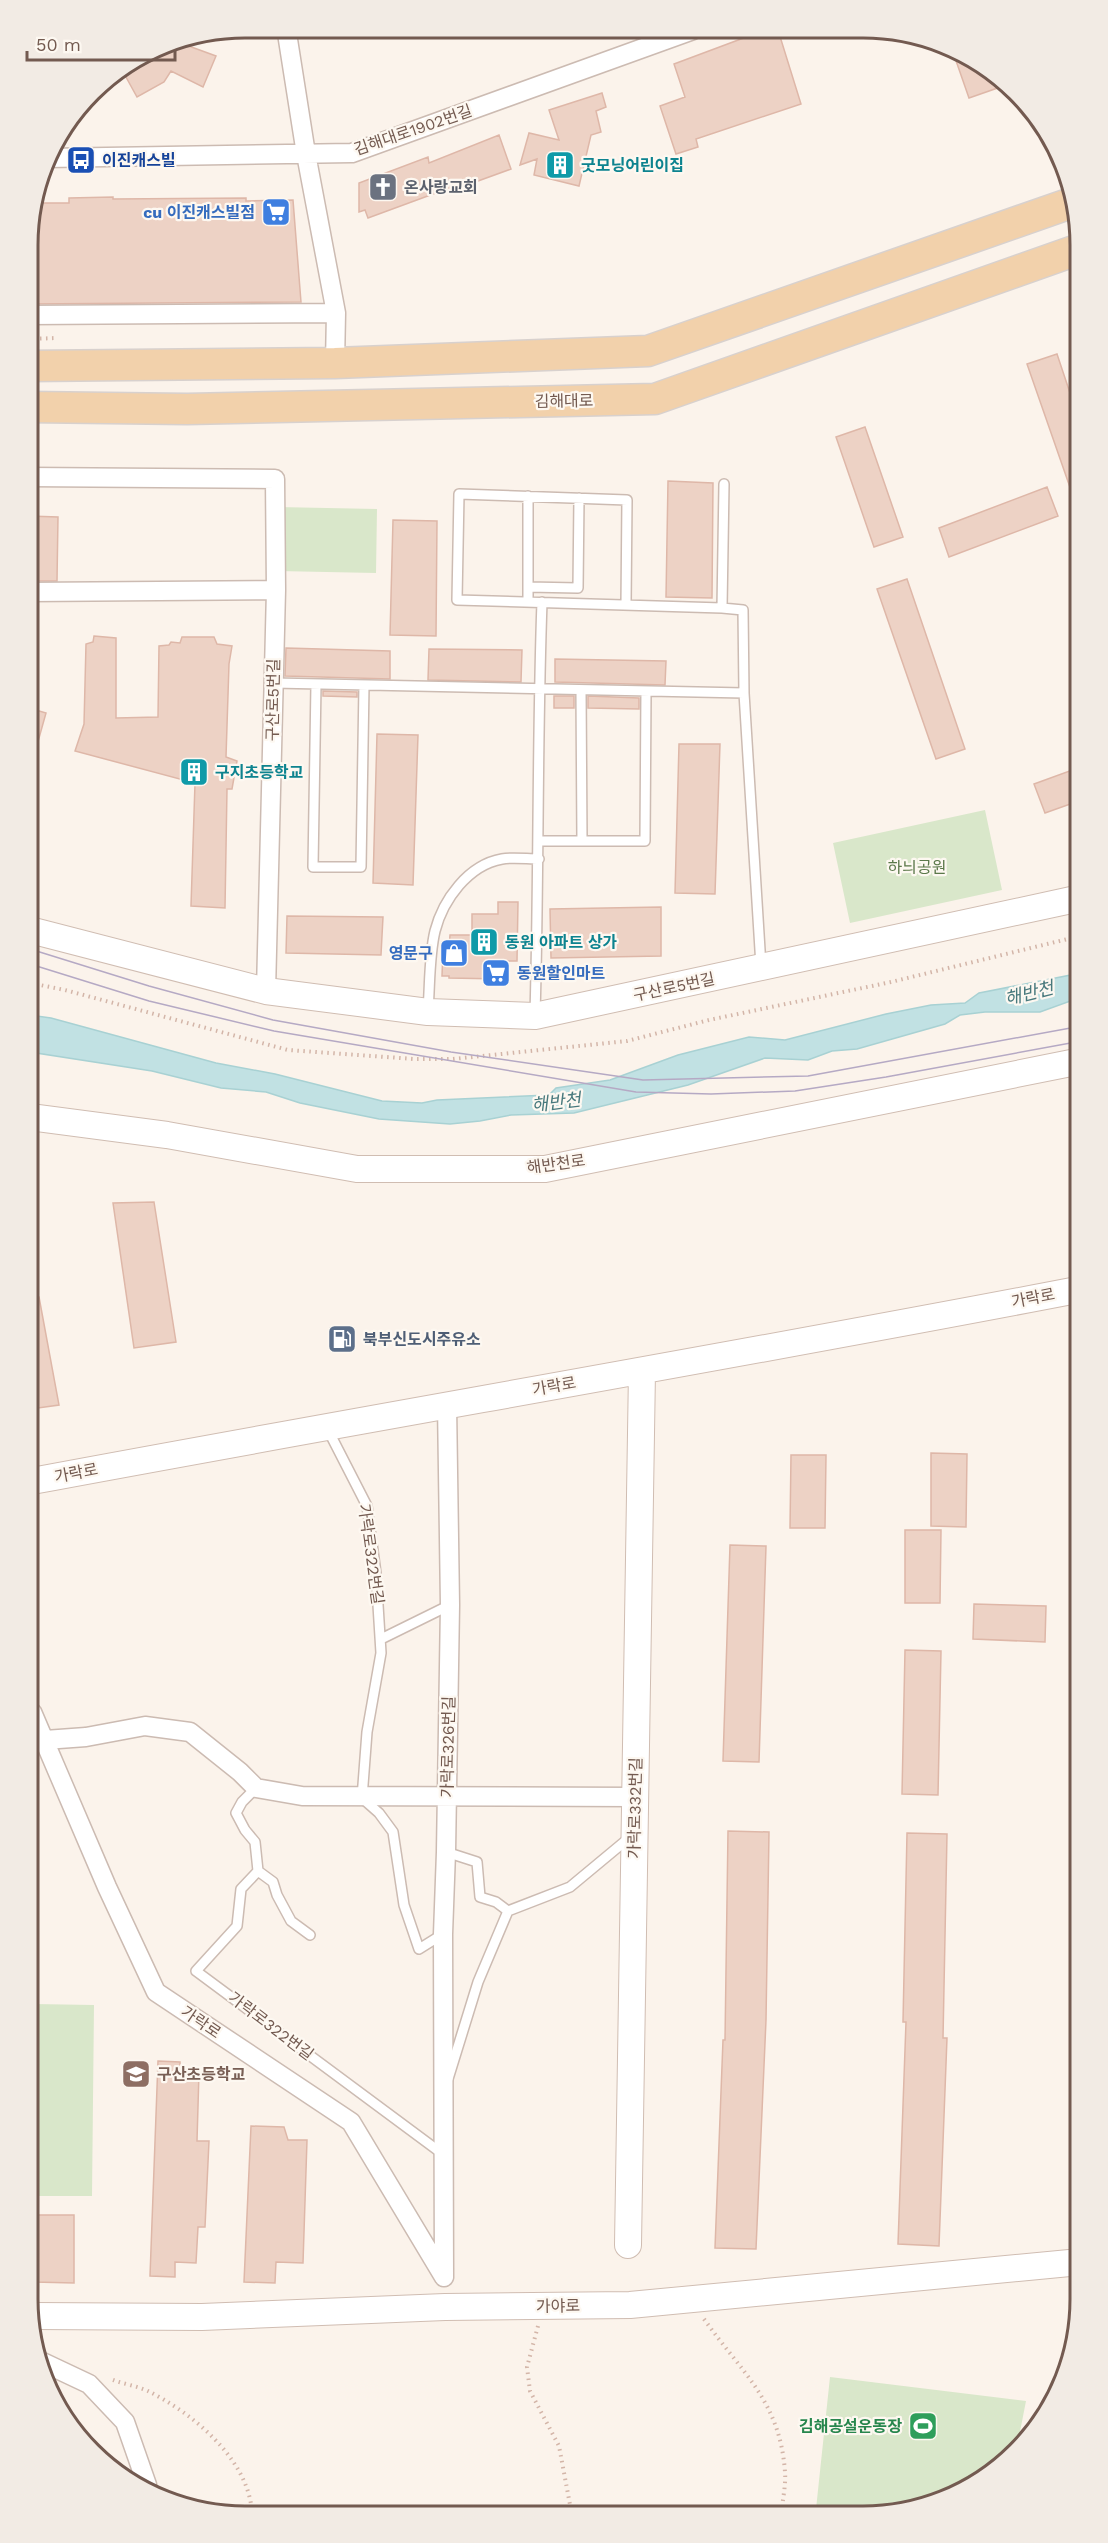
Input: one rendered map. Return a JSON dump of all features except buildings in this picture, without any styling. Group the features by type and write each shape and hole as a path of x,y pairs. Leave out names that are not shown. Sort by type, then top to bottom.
{"main road":[{"path":"38,366 335,363 648,351 1066,205"},
{"name":"김해대로","path":"38,406 187,410 655,399 1070,252"}],"street":[{"path":"288,38 306,154 336,313 335,363"},
{"name":"김해대로1902번길","path":"57,158 352,153 671,38"},
{"path":"38,315 336,313"},
{"name":"구산로5번길","path":"38,477 275,478 276,590 266,991"},
{"path":"38,592 276,590"},
{"name":"구산로5번길","path":"38,932 266,991 428,1012 535,1016 761,969 1070,899"},
{"name":"해반천로","path":"38,1118 167,1136 357,1169 545,1169 1070,1063"},
{"name":"가락로","path":"38,1480 447,1404 773,1348 1070,1291"},
{"name":"가락로332번길","path":"628,2245 642,1371"},
{"name":"가락로326번길","path":"444,2277 443,1934 450,1605 447,1404"},
{"name":"가락로","path":"38,1725 107,1887 156,1992 351,2122 444,2277"},
{"path":"45,1740 86,1737 145,1726 190,1732 240,1772 256,1788 302,1796 362,1798 635,1797"},
{"name":"가야로","path":"39,2316 202,2317 630,2305 1070,2263"},
{"path":"49,2365 89,2384 125,2422 145,2480"}],"lane":[{"path":"722,608 724,484"},
{"path":"626,605 627,500 459,494 457,600 743,610 744,693 761,969"},
{"path":"528,496 528,602"},
{"path":"528,587 578,588 579,498"},
{"path":"535,1016 539,859 538,689 542,602"},
{"path":"274,682 744,693"},
{"path":"316,684 313,867 362,867 364,685"},
{"path":"581,690 582,841"},
{"path":"539,841 645,841 646,691"},
{"path":"428,1012 435,931 448,901 463,880 484,865 502,859 539,859"},
{"name":"가락로322번길","path":"326,1426 368,1506 381,1639 381,1653 367,1732 362,1798"},
{"path":"381,1639 450,1605"},
{"path":"256,1788 242,1802 236,1813 255,1842 258,1871 273,1882 277,1895 291,1921 310,1935"},
{"path":"362,1798 379,1813 393,1832 404,1905 419,1949 443,1934"},
{"path":"446,1852 477,1862 480,1897 496,1902 508,1911 570,1887 634,1834"},
{"name":"가락로322번길","path":"258,1871 241,1889 237,1926 196,1971 444,2155"},
{"name":"가락로326번길","path":"444,2090 478,1982 508,1911"}],"path":[{"path":"38,339 57,338"},
{"path":"690,2299 730,2357 749,2376 769,2406 778,2433 785,2473 782,2506"},
{"path":"544,2306 527,2367 530,2391 559,2446 571,2506"},
{"path":"106,2378 146,2390 189,2414 232,2458 252,2506"}],"green space":[{"path":"277,507 377,509 376,573 277,571"},
{"name":"하늬공원","path":"985,810 1002,890 850,923 833,843"},
{"path":"38,2004 94,2005 92,2196 38,2196"},
{"name":"김해공설운동장","path":"830,2377 1026,2401 1019,2434 990,2463 967,2478 943,2490 891,2504 816,2506"}],"water":[{"name":"해반천","path":"1070,975 1070,1001 1040,1012 985,1012 960,1015 945,1024 857,1049 832,1051 808,1060 765,1058 688,1085 574,1113 511,1115 450,1124 379,1119 300,1103 266,1092 221,1088 152,1071 38,1053 38,1016 216,1063 275,1074 382,1101 422,1103 437,1100 549,1095 556,1088 610,1080 678,1055 749,1037 785,1040 886,1014 931,1005 965,1003 979,993"}],"tram line":[{"path":"38,951 149,986 273,1020 451,1052 643,1080 808,1076 1070,1028"},
{"path":"38,966 149,1001 274,1031 636,1092 711,1094 795,1091 886,1077 1070,1043"}],"place":[{"name":"이진캐스빌","path":"81,160"},
{"name":"굿모닝어린이집","path":"560,165"},
{"name":"온사랑교회","path":"383,187"},
{"name":"cu 이진캐스빌점","path":"276,212"},
{"name":"구지초등학교","path":"194,772"},
{"name":"동원 아파트 상가","path":"484,942"},
{"name":"영문구","path":"454,953"},
{"name":"동원할인마트","path":"496,973"},
{"name":"북부신도시주유소","path":"342,1339"},
{"name":"구산초등학교","path":"136,2074"},
{"name":"김해공설운동장","path":"923,2426"}]}
